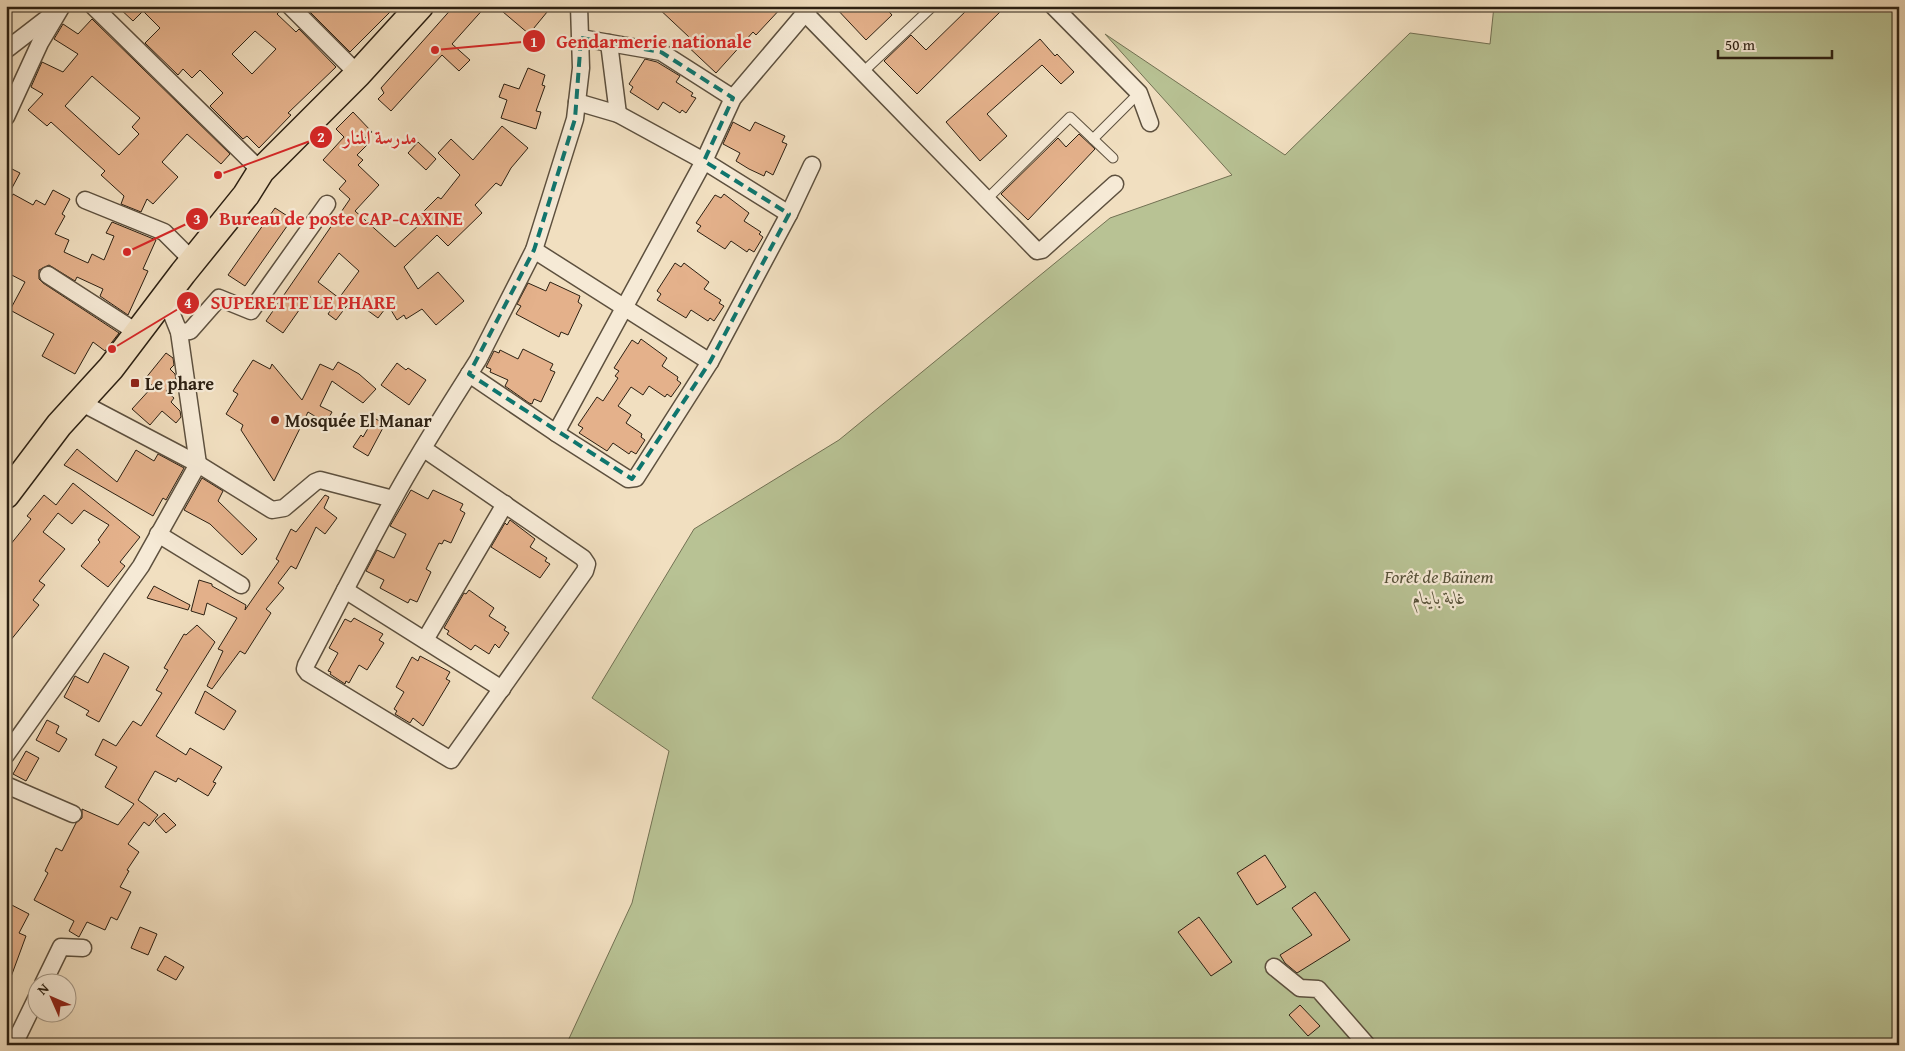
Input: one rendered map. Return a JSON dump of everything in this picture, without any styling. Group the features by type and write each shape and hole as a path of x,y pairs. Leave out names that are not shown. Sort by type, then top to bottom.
{"main road":[{"path":"6,495 59,425 111,368 246,195 261,171 358,74 420,6"}],"street":[{"path":"92,6 261,171"},
{"path":"290,6 358,74"},
{"path":"424,448 583,558 587,564 585,571 454,757 447,760 308,673 306,664 393,499 424,448 469,374 534,250 575,119 581,38 579,6"},
{"path":"1052,6 1139,93 1150,124"},
{"path":"6,50 62,7"},
{"path":"6,117 40,43 62,7"},
{"path":"556,433 704,161 733,98 808,10 862,73 1037,251 1042,250 1115,184"},
{"path":"581,38 661,52 733,98"},
{"path":"609,43 618,114"},
{"path":"577,102 618,114 704,161 789,214"},
{"path":"469,374 628,479 636,478 710,362 789,214 812,166"},
{"path":"85,200 164,232 193,261"},
{"path":"179,332 190,331 219,298 251,311 327,204"},
{"path":"534,250 710,362"},
{"path":"48,275 138,332"},
{"path":"6,755 141,566 198,464 179,332 165,297"},
{"path":"80,402 198,464 272,510 284,508 320,480 393,499"},
{"path":"425,640 505,504"},
{"path":"158,534 241,585"},
{"path":"345,590 502,689"},
{"path":"6,785 73,814"},
{"path":"48,974 61,947 83,948"},
{"path":"1274,966 1300,988 1318,989 1367,1045"},
{"path":"10,1045 18,1036 28,1016"}],"lane":[{"path":"862,73 933,6"},
{"path":"1093,139 1139,93"},
{"path":"986,200 1070,117 1113,158"}],"highlighted area":[{"path":"581,38 661,52 733,98 704,161 789,214 710,362 632,479 469,374 534,250 575,119"}],"green space":[{"name":"Forêt de Baïnem غابة باينام","path":"1494,6 1899,6 1899,1045 566,1045 632,903 669,751 592,698 694,529 839,440 1110,218 1232,175 1105,34 1285,155 1410,33 1490,44"}],"building":[{"path":"117,6 280,6 281,10 277,14 296,32 299,29 336,67 288,113 291,115 259,148 247,136 243,139 210,106 223,93 200,70 192,78 183,69 178,75 145,43 160,28 143,11 133,21","holes":["255,31 276,49 252,74 232,54"]},
{"path":"304,6 396,6 350,52"},
{"path":"454,6 486,6 452,44 470,60 459,71 442,55 391,111 378,99 384,93 381,88"},
{"path":"496,6 552,6 529,34"},
{"path":"656,6 783,6 756,35 753,32 716,73 683,42 689,37"},
{"path":"834,6 884,6 892,15 866,40"},
{"path":"971,6 1006,6 917,94 884,61 911,35 926,50"},
{"path":"92,19 230,154 221,164 187,134 162,162 178,177 153,204 147,199 141,212 121,204 124,196 101,175 105,171 51,122 47,126 28,110 43,94 31,87 42,62 63,72 78,54 54,39 63,24 78,34","holes":["92,76 140,118 132,127 139,134 119,155 65,106"]},
{"path":"1040,39 1055,56 1057,54 1074,72 1061,84 1042,65 987,114 1007,136 980,161 946,122"},
{"path":"645,59 657,62 680,76 676,82 693,93 691,96 696,98 686,113 682,110 680,113 663,102 658,110 630,92 633,87 629,84"},
{"path":"528,68 545,75 542,85 545,86 536,111 541,112 536,129 501,118 507,100 499,97 504,84 519,89"},
{"path":"353,112 372,132 364,139 369,143 357,155 363,160 358,165 379,185 355,211 395,247 419,225 415,220 438,197 441,199 460,175 438,153 451,139 473,160 502,126 528,148 511,168 501,186 496,183 475,205 482,213 448,246 437,235 404,267 418,289 438,272 464,301 436,325 422,309 406,319 404,315 397,320 388,305 378,318 352,299 336,320 328,314 330,311 309,296 283,333 266,321 350,199 339,189 346,181 323,160 344,137 336,129","holes":["339,253 359,271 339,298 318,282"]},
{"path":"733,122 750,131 755,122 785,136 782,142 787,144 773,175 766,171 764,176 736,161 740,153 723,144"},
{"path":"1079,134 1095,149 1028,220 1001,194 1058,138 1066,147"},
{"path":"418,142 436,159 426,170 408,153"},
{"path":"6,166 20,173 6,199"},
{"path":"53,190 70,199 62,214 65,216 55,234 69,240 64,252 88,263 92,254 104,260 114,236 106,233 112,222 156,240 143,269 148,271 128,315 100,296 103,289 77,277 75,281 49,265 39,270 39,279 43,283 119,333 105,351 93,342 75,374 42,356 54,334 10,310 25,282 6,272 6,207 13,194 33,205 36,200 45,205"},
{"path":"724,194 749,213 744,221 761,232 759,234 763,237 754,252 749,249 747,252 731,241 725,249 697,231 701,226 696,223 715,195 721,198"},
{"path":"275,208 292,219 245,286 228,275"},
{"path":"675,263 681,267 684,263 709,282 704,289 721,300 719,303 724,306 714,321 710,318 708,321 691,310 686,318 657,300 661,294 657,291"},
{"path":"550,282 580,296 578,302 582,305 568,335 561,332 559,337 516,314 521,306 517,304 528,283 546,291"},
{"path":"641,339 667,358 662,366 678,377 677,380 681,383 671,397 667,394 665,397 649,386 643,395 631,387 618,406 631,415 626,423 642,434 641,437 645,440 636,454 631,451 629,454 613,443 607,451 579,433 583,428 578,425 597,397 603,401 618,378 615,376 619,371 614,368 632,340 638,344"},
{"path":"523,349 553,364 550,370 555,372 541,402 534,399 532,404 529,403 505,386 508,380 490,372 491,369 486,367 494,351 499,353 500,350 518,359"},
{"path":"166,353 173,358 174,365 170,369 175,374 176,380 166,391 174,398 171,402 180,411 181,417 176,423 162,411 150,425 132,409 153,386 145,379"},
{"path":"253,360 270,369 272,364 302,400 320,364 333,370 338,362 359,374 376,389 363,403 332,381 320,406 332,412 326,423 308,412 274,481 241,430 243,425 226,414 238,394 233,391"},
{"path":"397,363 426,380 409,405 381,385"},
{"path":"374,418 385,424 368,456 353,447 361,435 363,437"},
{"path":"77,449 117,482 136,450 154,461 158,454 184,468 166,500 163,498 153,516 64,465"},
{"path":"202,478 223,491 218,501 257,539 242,555 210,524 184,510"},
{"path":"73,483 140,537 120,562 125,566 108,587 81,566 100,542 98,540 109,525 84,510 72,524 58,513 43,532 65,549 39,581 45,585 33,600 39,605 6,646 6,550 31,519 27,516 44,495 56,505"},
{"path":"411,490 428,499 433,490 463,504 460,510 465,513 451,543 444,540 442,544 439,543 426,569 431,572 417,602 410,599 408,603 380,588 384,580 366,571 377,550 394,558 406,534 390,526"},
{"path":"325,495 329,497 324,508 337,518 325,534 316,527 296,569 291,566 278,583 284,588 266,609 271,613 245,654 240,651 212,689 207,686 223,651 218,649 237,618 207,603 204,615 191,611 199,580 212,584 212,586 246,605 245,610 279,561 276,559 291,529 296,532"},
{"path":"510,520 535,539 530,547 547,558 545,561 550,564 540,578 491,547 505,523 507,525"},
{"path":"154,586 190,605 188,610 147,598"},
{"path":"469,590 494,608 489,616 506,627 504,630 509,633 499,648 495,644 489,654 475,645 471,650 447,634 449,631 444,628 464,593 466,594"},
{"path":"354,618 383,634 379,640 384,643 367,670 359,665 349,683 346,681 345,684 328,671 338,653 329,648 345,619 351,622"},
{"path":"197,625 215,642 156,736 186,755 190,748 222,767 213,782 216,783 208,796 178,778 176,782 155,771 138,800 158,815 149,826 144,822 128,844 139,852 127,870 129,871 120,887 131,892 117,920 111,917 105,930 87,922 79,937 69,931 74,921 34,900 48,873 45,871 56,848 62,851 76,823 82,818 82,809 118,825 134,804 105,787 117,767 95,755 103,739 116,746 133,721 141,726 162,693 156,690 168,670 164,668 184,634 186,635"},
{"path":"104,653 129,667 99,722 86,715 89,711 64,697 75,676 88,683"},
{"path":"420,656 450,672 446,679 450,681 423,726 413,718 410,723 395,714 397,711 394,709 404,692 396,687 412,657 418,661"},
{"path":"205,691 236,711 224,730 195,713"},
{"path":"47,720 59,726 56,733 67,739 59,752 36,740"},
{"path":"26,751 39,758 26,781 13,774"},
{"path":"164,813 176,825 166,833 155,821"},
{"path":"1265,855 1286,887 1257,905 1237,873"},
{"path":"1315,892 1350,940 1297,973 1285,963 1280,955 1312,935 1292,908"},
{"path":"6,902 29,914 19,933 26,936 8,985"},
{"path":"1199,917 1232,962 1211,976 1178,932"},
{"path":"140,927 157,934 148,955 131,948"},
{"path":"165,956 184,967 176,980 157,970"},
{"path":"1300,1005 1320,1026 1308,1036 1289,1015"}],"place":[{"name":"Gendarmerie nationale","path":"435,50"},
{"name":"مدرسة المنار","path":"218,175"},
{"name":"Bureau de poste CAP-CAXINE","path":"127,252"},
{"name":"SUPERETTE LE PHARE","path":"112,349"},
{"name":"Le phare","path":"135,383"},
{"name":"Mosquée El Manar","path":"275,420"}]}
